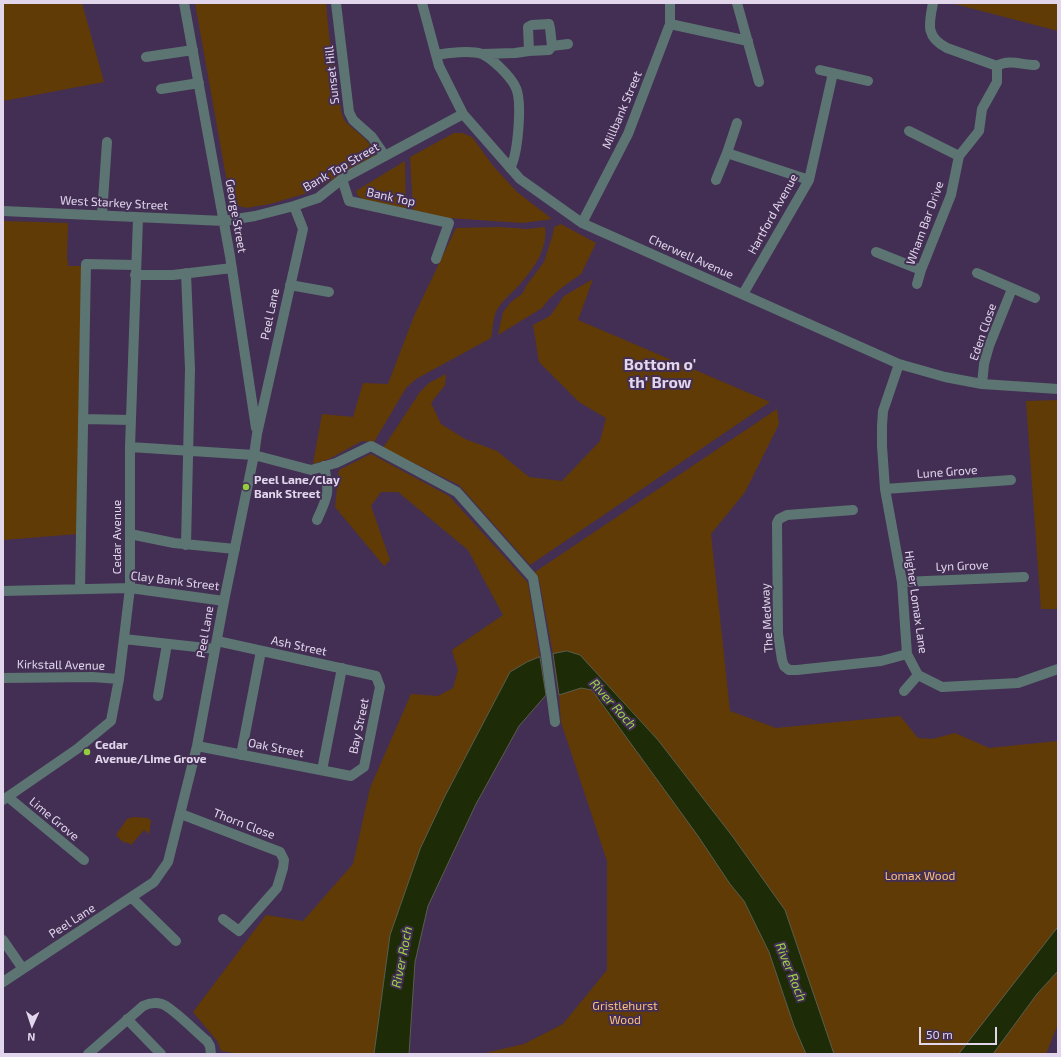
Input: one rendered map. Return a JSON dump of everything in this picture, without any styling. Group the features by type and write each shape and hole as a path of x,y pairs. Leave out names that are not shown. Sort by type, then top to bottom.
{"street":[{"name":"George Street","path":"184,3 232,268 257,434"},
{"name":"Sunset Hill","path":"336,3 349,112 353,120 372,137 385,156"},
{"name":"Cherwell Avenue","path":"422,3 439,66 463,114 520,179 582,223 898,364 945,378 982,384 1058,389"},
{"name":"Millbank Street","path":"582,223 628,134 670,24 670,3"},
{"path":"737,3 759,82"},
{"path":"933,3 930,33 940,44 997,66 1007,62 1035,65"},
{"path":"529,51 527,30 528,27 532,25 549,24 552,46"},
{"path":"670,24 748,41"},
{"path":"436,55 457,52 482,54 515,53 549,50 552,46 568,44"},
{"path":"146,57 193,50"},
{"path":"497,66 506,56 515,53"},
{"path":"482,54 489,58 497,66 515,86 518,94 519,130 513,163 510,168"},
{"name":"Wham Bar Drive","path":"917,284 921,270 951,195 959,156 979,131 982,109 997,82 997,66"},
{"path":"820,70 868,81"},
{"name":"Hartford Avenue","path":"743,294 809,180 834,73"},
{"path":"161,89 199,83"},
{"name":"Bank Top Street","path":"224,221 255,216 318,198 342,179 463,114"},
{"path":"716,180 738,123"},
{"path":"909,131 959,156"},
{"path":"102,216 107,142"},
{"path":"727,153 809,180"},
{"name":"Bank Top","path":"342,179 350,201 449,223 436,259"},
{"name":"Peel Lane","path":"3,982 154,882 168,862 197,746 257,434 303,229 294,206"},
{"name":"West Starkey Street","path":"3,212 224,221"},
{"name":"Cedar Avenue","path":"5,799 77,749 111,721 119,679 130,588 130,447 138,218"},
{"path":"876,252 921,270"},
{"path":"80,589 86,264 172,275 232,268"},
{"path":"186,273 190,368 186,545"},
{"path":"977,273 1035,298"},
{"path":"290,286 329,292"},
{"name":"Eden Close","path":"982,384 984,364 989,346 1012,288"},
{"name":"Higher Lomax Lane","path":"898,364 883,411 882,426 885,489 902,582 907,654 918,675"},
{"path":"83,419 131,420"},
{"path":"130,447 254,455 311,470 336,463 371,446 457,492 533,578 546,655 555,722"},
{"path":"317,520 327,496 328,483 324,466"},
{"name":"Lune Grove","path":"885,489 1011,480"},
{"name":"The Medway","path":"853,510 787,515 779,519 777,523 778,634 784,666 789,670 797,670 881,660 907,654"},
{"path":"130,534 186,545 235,548"},
{"name":"Lyn Grove","path":"902,582 1024,577"},
{"name":"Clay Bank Street","path":"3,591 130,588 224,601"},
{"name":"Ash Street","path":"124,639 168,644 216,645 261,651 376,676"},
{"path":"158,696 168,644"},
{"path":"241,755 261,651"},
{"path":"322,770 342,668"},
{"path":"904,691 918,675 942,687 1018,683 1058,669"},
{"name":"Bay Street","path":"351,776 364,767 380,687 376,676"},
{"name":"Kirkstall Avenue","path":"3,678 92,677 119,679"},
{"name":"Oak Street","path":"197,746 351,776"},
{"name":"Lime Grove","path":"5,799 84,860"},
{"name":"Thorn Close","path":"181,814 280,852 284,860 277,888 239,931 223,919"},
{"path":"131,897 176,941"},
{"path":"3,940 23,969"},
{"path":"88,1054 143,1006 154,1003 162,1004 170,1008 207,1041 210,1046 211,1054"},
{"path":"127,1019 161,1054"}],"green space":[{"path":"3,3 82,3 104,82 3,101"},
{"path":"195,3 326,3 329,36 342,115 346,122 364,137 371,146 375,158 304,194 270,204 246,208 236,205 230,199"},
{"path":"951,3 1058,3 1058,31"},
{"path":"454,133 462,133 472,137 494,167 517,192 552,219 523,223 449,218 413,211 410,157"},
{"path":"405,161 406,209 365,200 358,196 356,191"},
{"path":"3,221 68,223 68,266 82,266 78,534 3,540"},
{"path":"561,224 596,243 581,274 560,289 542,308 498,335 503,312 511,302 523,293 526,286 544,262 554,227"},
{"path":"500,227 527,229 545,227 545,235 542,250 535,264 526,277 496,311 491,338 416,379 406,388 374,442 362,441 329,459 313,464 322,414 353,417 363,383 388,384 414,316 456,228"},
{"path":"593,279 578,320 770,402 530,565 459,485 383,448 420,392 429,383 446,374 445,385 431,403 441,424 465,439 497,451 529,477 562,481 600,441 606,418 579,402 539,362 533,325 550,316 564,296"},
{"path":"1058,400 1058,609 1041,609 1026,401"},
{"name":"Lomax Wood","path":"777,409 779,424 745,492 711,534 730,711 776,728 900,716 918,738 932,739 955,733 989,748 1058,741 1058,927 959,1054 834,1054 785,910 567,651 553,654 539,579 535,572"},
{"path":"371,454 449,496 528,583 540,657 527,662 510,672 445,796 420,849 390,935 374,1054 241,1054 221,1051 218,1042 193,1012 266,915 303,921 353,864 370,788 411,694 438,696 453,688 458,670 452,650 503,615 468,550 398,492 381,492 371,506 390,560 384,566 335,507 339,470"},
{"name":"Gristlehurst Wood","path":"581,688 592,690 698,836 730,884 744,901 769,952 794,1026 806,1054 481,1054 524,1044 563,1024 607,970 607,861 561,722 559,695"},
{"path":"133,817 148,818 151,821 149,834 144,830 131,845 127,842 124,843 116,835 127,819"},
{"path":"1058,971 1058,1024 1046,1054 993,1054 1037,994"}],"water":[{"name":"River Roch","path":"567,651 580,655 658,740 733,837 785,910 834,1054 806,1054 794,1026 769,952 744,901 730,884 698,836 592,690 581,688 559,695 553,654"},
{"name":"River Roch","path":"540,657 546,695 519,726 476,804 428,906 415,962 409,1054 374,1054 390,935 420,849 445,796 510,672 527,662"},
{"path":"1058,927 1058,971 1037,994 993,1054 959,1054"}],"place":[{"name":"Peel Lane/Clay Bank Street","path":"246,487"},
{"name":"Cedar Avenue/Lime Grove","path":"87,752"}],"district":[{"name":"Bottom o' th' Brow","path":"660,374"}]}
